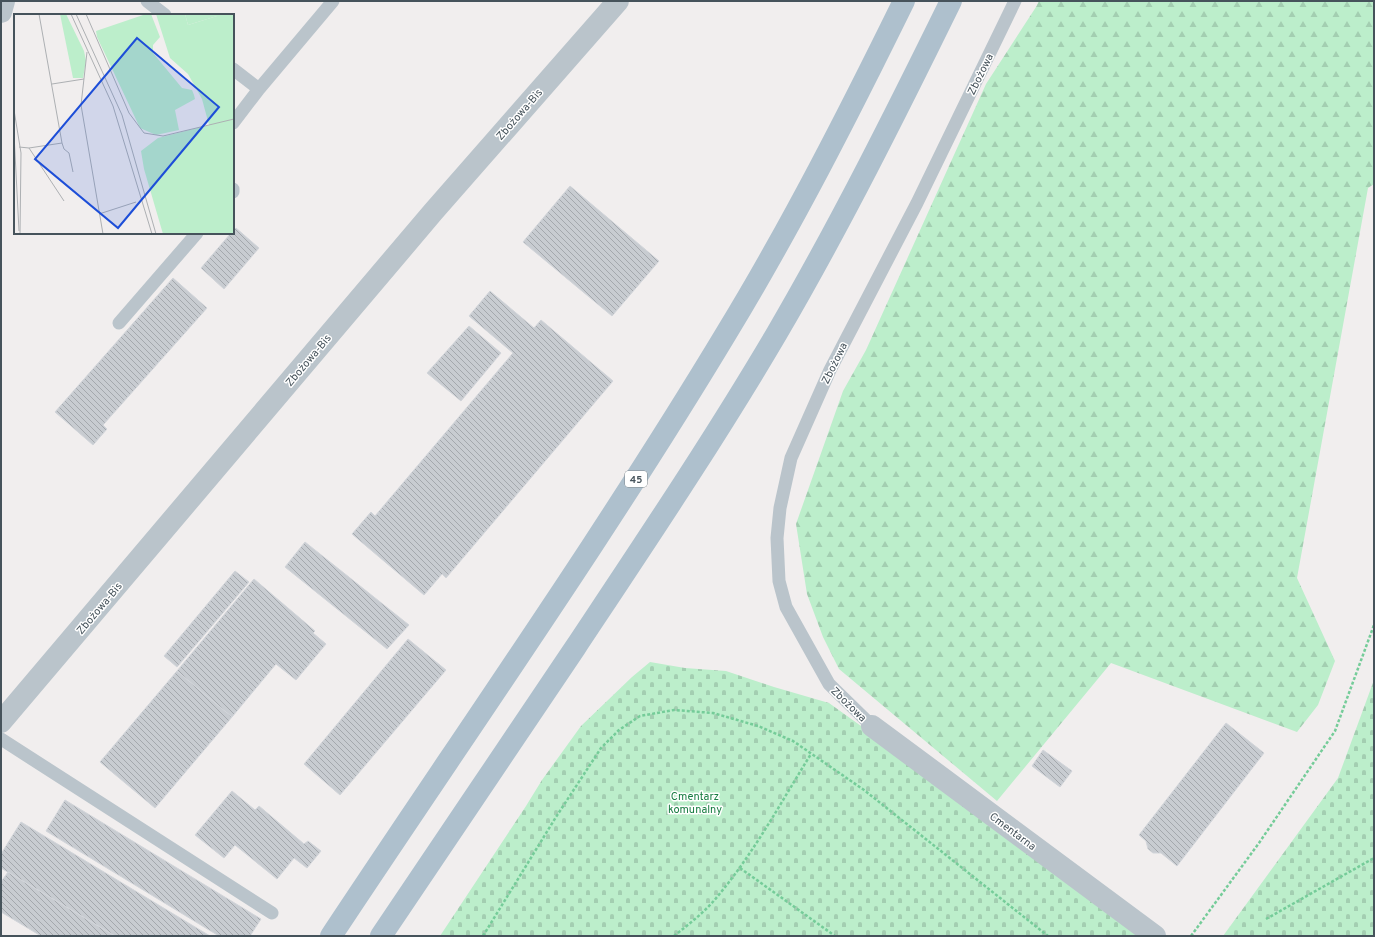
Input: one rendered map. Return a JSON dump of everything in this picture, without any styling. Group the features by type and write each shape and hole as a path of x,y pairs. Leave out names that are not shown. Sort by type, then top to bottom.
{"main road":[{"name":"45","path":"331,936 588,552 728,331 788,226 853,105 904,1"},
{"path":"381,936 620,580 710,441 776,333 834,231 894,118 951,1"}],"street":[{"path":"1,12 4,1"},
{"name":"Zbożowa-Bis","path":"1,722 433,212 618,1"},
{"name":"Cmentarna","path":"872,726 1154,936"}],"lane":[{"path":"147,1 164,14"},
{"path":"234,122 259,89 333,1"},
{"name":"Zbożowa","path":"872,726 829,684 786,607 779,581 776,538 780,508 792,458 830,370 917,203 1015,1"},
{"path":"234,70 259,89"},
{"path":"119,323 197,234"},
{"path":"1,739 272,913"}],"path":[{"path":"1191,936 1259,843 1335,731 1374,625"},
{"path":"483,936 556,817 602,748 619,730 640,716 674,710 713,713 758,726 793,741 864,790 1048,936"},
{"path":"674,936 698,917 716,898 740,868 811,754"},
{"path":"1266,920 1374,858"},
{"path":"740,868 835,936"}],"green space":[{"path":"1039,1 1374,1 1374,184 1368,188 1297,578 1335,661 1318,705 1297,732 1111,663 997,801 839,669 823,637 807,594 796,524 843,391 866,350 986,84"},
{"name":"Cmentarz komunalny","path":"650,662 685,668 726,671 829,703 1154,936 440,936 542,780 581,726 632,677"},
{"path":"1374,680 1374,936 1223,936 1338,778"}],"building":[{"path":"570,186 659,261 612,316 523,242"},
{"path":"236,228 259,248 224,289 201,268 230,234 234,234 234,230"},
{"path":"173,278 207,308 103,425 107,429 93,445 55,412"},
{"path":"490,291 534,328 541,320 613,381 446,578 442,574 424,595 352,534 371,512 375,516 513,353 469,316"},
{"path":"469,326 501,353 461,401 427,373"},
{"path":"305,542 409,625 387,649 285,567"},
{"path":"235,571 249,582 177,667 164,656"},
{"path":"254,579 315,631 313,633 326,644 296,680 276,664 232,717 177,671"},
{"path":"408,639 446,670 340,795 304,764"},
{"path":"177,671 232,717 155,808 100,762"},
{"path":"1226,723 1264,753 1177,866 1161,853 1153,853 1148,849 1146,841 1139,835"},
{"path":"1043,750 1072,771 1060,787 1032,766"},
{"path":"232,791 255,810 259,806 304,844 308,841 321,851 307,868 294,858 277,879 235,845 224,858 195,835"},
{"path":"65,800 261,919 250,936 219,936 46,831"},
{"path":"21,822 210,936 115,936 1,868 1,854"},
{"path":"8,872 115,936 41,936 1,912 1,882"}]}
